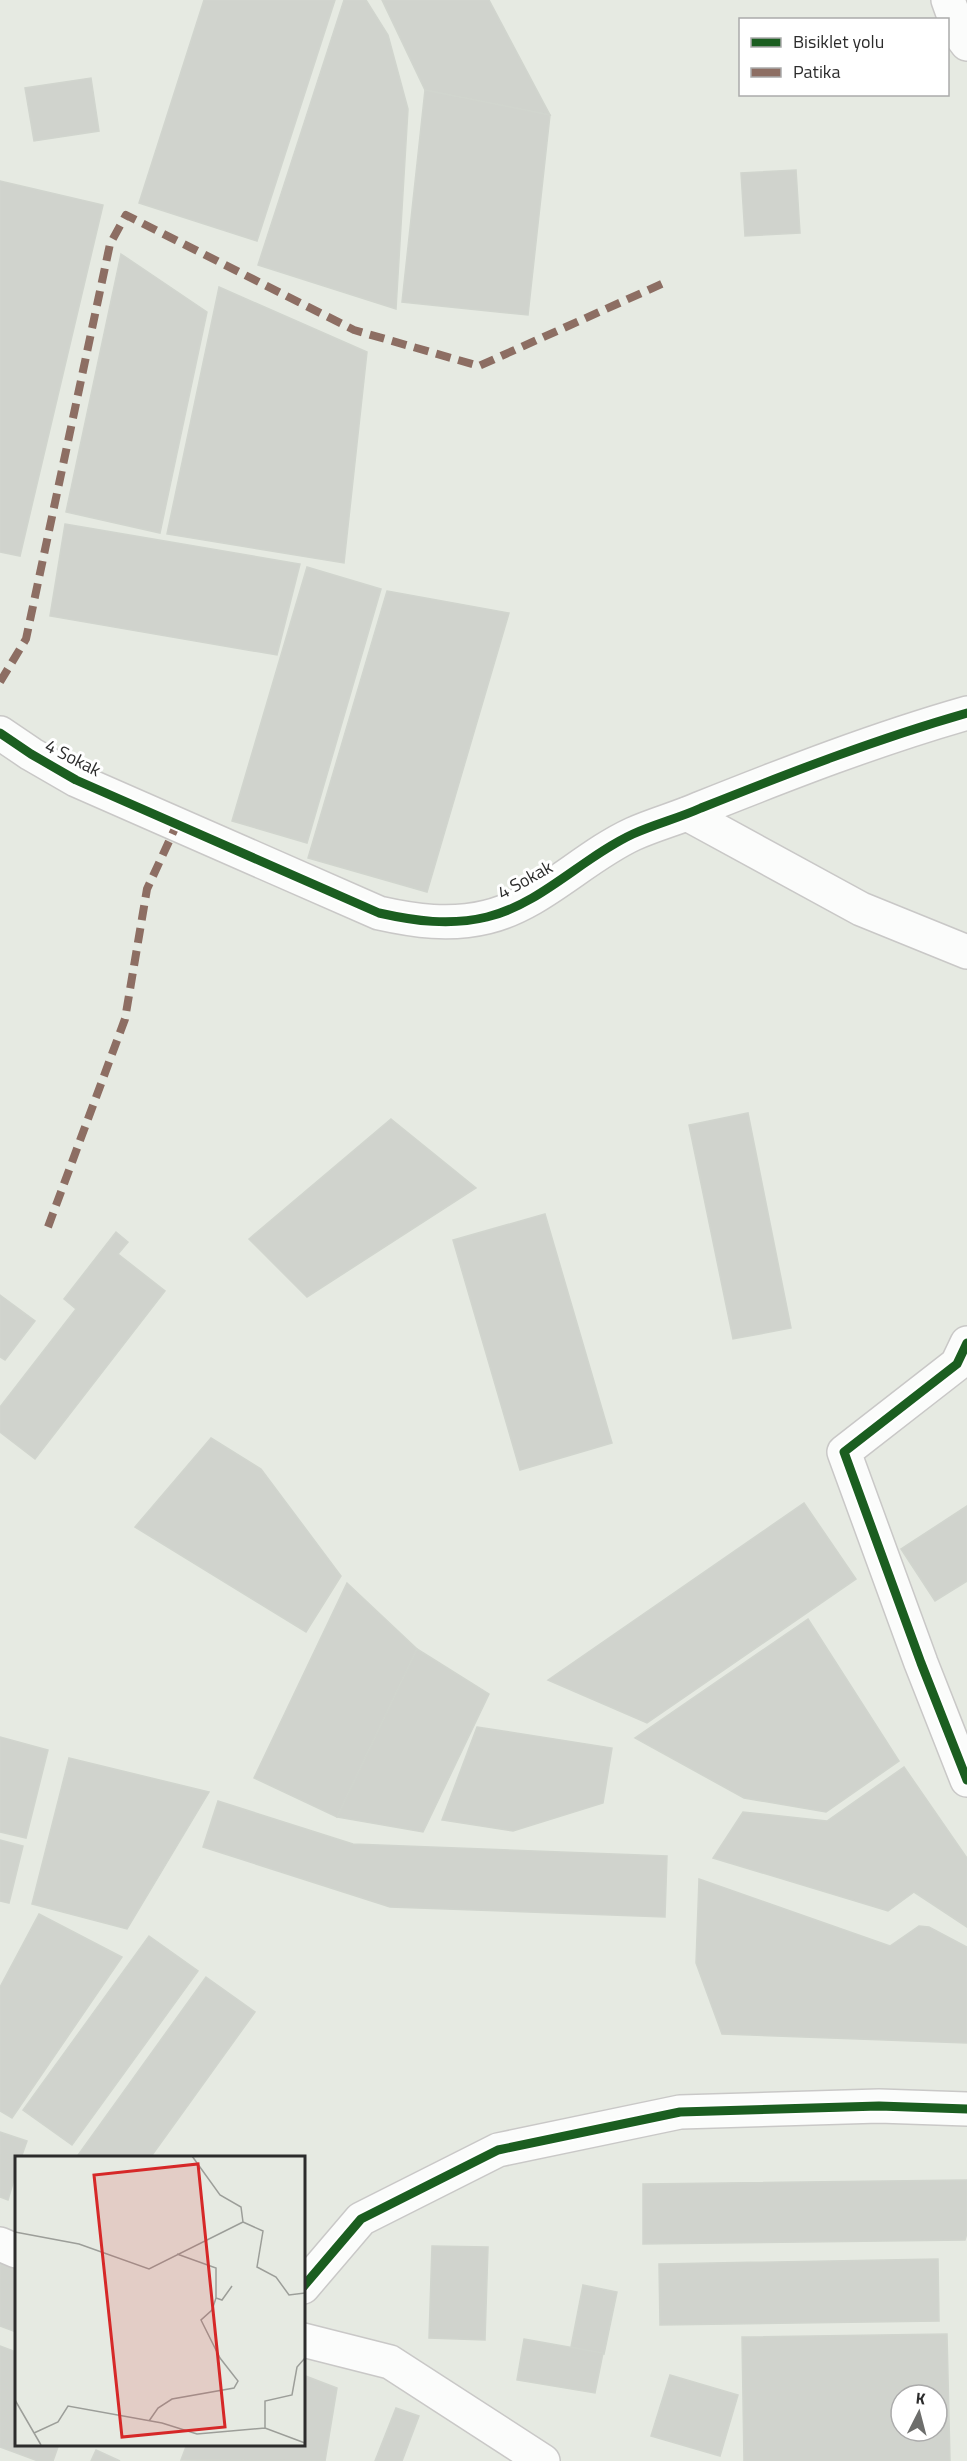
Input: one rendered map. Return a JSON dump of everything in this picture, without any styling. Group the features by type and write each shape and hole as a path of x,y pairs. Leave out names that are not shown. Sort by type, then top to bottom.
{"street":[{"path":"948,0 961,36 967,44"},
{"name":"4 Sokak","path":"0,733 76,780 379,913 415,921 452,923 488,917 521,904 632,835 798,769 908,730 967,713"},
{"path":"687,814 861,909 967,952"},
{"path":"967,1342 957,1364 844,1452 921,1663 967,1780"},
{"path":"304,2286 361,2219 498,2150 680,2112 879,2106 967,2109"},
{"path":"0,2244 15,2251"},
{"path":"304,2340 390,2362 543,2461"}],"building":[{"path":"204,0 335,0 257,241 139,203"},
{"path":"344,0 366,0 388,35 408,109 396,309 258,265"},
{"path":"382,0 489,0 550,115 425,90"},
{"path":"91,78 99,131 34,141 25,88"},
{"path":"425,90 550,115 528,315 402,302"},
{"path":"796,170 800,233 745,236 741,173"},
{"path":"0,181 103,205 20,556 0,552"},
{"path":"121,254 207,312 160,533 66,512"},
{"path":"219,287 367,352 344,563 167,534"},
{"path":"65,524 300,564 277,655 50,616"},
{"path":"307,567 381,589 307,843 232,821"},
{"path":"387,591 509,613 427,892 308,858"},
{"path":"748,1113 791,1328 733,1339 689,1125"},
{"path":"391,1119 476,1188 307,1297 249,1239"},
{"path":"545,1214 612,1443 520,1470 453,1240"},
{"path":"116,1232 128,1242 118,1254 165,1291 35,1459 0,1432 0,1407 76,1309 64,1299"},
{"path":"0,1295 35,1321 5,1360 0,1357"},
{"path":"211,1438 261,1469 341,1576 306,1632 135,1527"},
{"path":"804,1503 856,1579 647,1723 548,1680"},
{"path":"967,1506 967,1581 935,1601 901,1549"},
{"path":"347,1583 417,1649 337,1817 254,1778"},
{"path":"808,1619 899,1761 826,1812 744,1798 635,1738"},
{"path":"417,1649 489,1694 423,1832 337,1817"},
{"path":"477,1727 612,1748 603,1803 513,1831 442,1820"},
{"path":"0,1737 48,1750 26,1838 0,1832"},
{"path":"69,1758 209,1792 127,1929 32,1904"},
{"path":"904,1767 967,1858 967,1927 914,1892 888,1911 713,1858 743,1812 827,1821"},
{"path":"218,1801 353,1844 667,1856 665,1917 390,1907 203,1847"},
{"path":"0,1840 23,1846 9,1903 0,1901"},
{"path":"699,1879 890,1946 919,1926 929,1927 967,1947 967,2043 722,2034 696,1963"},
{"path":"39,1914 122,1957 12,2118 0,2111 0,1987"},
{"path":"149,1936 198,1971 72,2145 23,2110"},
{"path":"206,1977 255,2012 151,2156 77,2156"},
{"path":"0,2132 27,2141 22,2156 15,2156 15,2176 8,2200 0,2197"},
{"path":"967,2180 965,2240 643,2244 643,2184"},
{"path":"432,2246 488,2247 485,2340 429,2338"},
{"path":"938,2259 939,2321 660,2325 659,2264"},
{"path":"0,2262 15,2268 15,2332 0,2326"},
{"path":"583,2285 617,2292 604,2354 571,2347"},
{"path":"947,2334 948,2383 889,2383 889,2443 949,2443 949,2419 950,2461 744,2461 742,2337"},
{"path":"524,2339 603,2353 595,2393 517,2380"},
{"path":"0,2346 15,2352 15,2446 58,2446 53,2461 38,2461 0,2447"},
{"path":"304,2375 337,2388 325,2461 181,2460 186,2446 304,2446"},
{"path":"670,2375 738,2395 720,2456 651,2436"},
{"path":"396,2408 419,2416 402,2461 375,2461"},
{"path":"96,2450 120,2461 91,2461"}],"marked path":[{"path":"0,682 26,639 110,244 126,215 354,330 479,366 666,282"},
{"path":"48,1227 125,1019 147,889 177,824"}],"cycle path":[{"path":"0,733 76,780 379,913 446,922 473,920 507,911 526,902 633,834 833,757 967,713"},
{"path":"967,1343 957,1364 844,1452 921,1663 967,1780"},
{"path":"304,2286 361,2219 498,2150 680,2112 879,2106 967,2109"}]}
